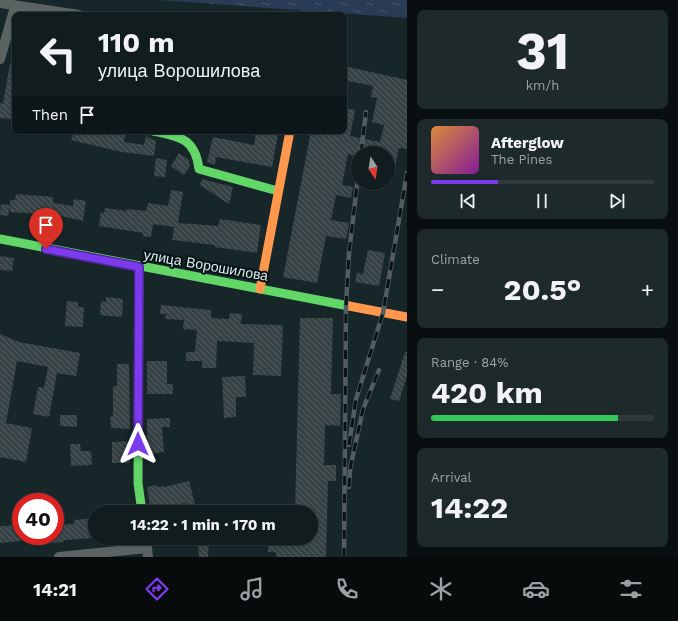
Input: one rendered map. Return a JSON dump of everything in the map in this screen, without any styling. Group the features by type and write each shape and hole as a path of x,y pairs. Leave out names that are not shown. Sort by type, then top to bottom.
{"street":[{"path":"0,3 15,7 56,12"},
{"path":"14,12 15,7"},
{"path":"0,59 12,17"},
{"path":"165,134 185,139 193,145 198,158 198,169 278,191"},
{"path":"260,289 289,134"},
{"name":"улица Ворошилова","path":"0,240 407,318"},
{"path":"139,267 138,483 141,505"},
{"path":"59,557 147,548"}],"water":[{"path":"159,0 407,0 407,18 347,14 347,12 324,12"}],"building":[{"path":"10,63 12,63 11,119 0,118 0,103 3,104"},
{"path":"347,67 407,80 407,149 399,148 395,167 395,146 351,146 351,155 348,154 342,185 351,187 351,190 352,190 351,198 336,195 331,220 349,223 346,239 326,236 317,283 283,277 310,134 347,134 347,109 355,110 350,136 380,142 384,125 372,122 377,98 371,97 373,86 347,81"},
{"path":"73,134 125,134 124,142 144,145 146,135 156,141 154,156 122,152 71,140"},
{"path":"256,134 278,134 272,167 216,157 215,165 207,162 213,137 254,145"},
{"path":"179,153 189,160 190,166 184,175 171,166"},
{"path":"156,158 167,160 165,177 154,176"},
{"path":"202,179 233,187 229,204 200,185"},
{"path":"171,190 183,192 178,223 218,226 220,219 261,225 257,253 215,247 215,245 172,240 174,227 153,224 151,237 143,236 143,233 99,226 101,212 104,213 105,208 126,211 127,209 146,211 148,203 168,206"},
{"path":"16,194 53,197 53,203 73,206 74,199 86,201 83,221 57,215 56,218 40,216 40,214 10,212 10,200 15,200"},
{"path":"1,204 10,205 8,216 0,215"},
{"path":"368,250 385,253 379,286 355,282 357,273 363,274"},
{"path":"0,256 14,258 12,271 0,270"},
{"path":"106,297 123,299 122,317 100,315 101,301 106,302"},
{"path":"67,301 78,302 78,307 84,307 83,327 65,326"},
{"path":"161,305 211,310 211,318 229,319 230,313 242,314 241,324 283,325 281,376 253,375 254,343 217,341 216,368 202,368 202,361 186,361 186,352 195,352 197,330 183,329 184,320 165,319 166,314 160,314"},
{"path":"300,318 333,318 331,394 341,394 340,426 325,425 324,465 336,465 336,481 328,481 326,557 276,557 276,552 268,552 268,545 318,545 318,505 295,505"},
{"path":"0,334 19,342 80,353 76,376 57,373 49,417 33,414 38,387 44,388 48,367 17,361 6,423 32,428 26,462 0,457"},
{"path":"405,352 407,352 407,376 399,401 390,399"},
{"path":"147,361 167,361 167,384 173,384 173,394 147,394"},
{"path":"117,364 129,364 130,429 111,428 110,417 113,416 113,386 117,386"},
{"path":"245,376 246,397 236,397 236,417 224,418 222,377"},
{"path":"60,415 77,415 77,427 60,426"},
{"path":"170,418 170,427 162,427 164,452 147,454 147,419"},
{"path":"130,441 130,463 112,463 112,442"},
{"path":"70,444 80,444 81,451 91,451 92,465 71,466"},
{"path":"189,481 195,505 186,505 186,503 176,505 150,505 147,487 156,485 157,487 164,487"},
{"path":"88,519 88,538 64,540 64,525 74,524 74,520"},
{"path":"12,525 12,542 0,543 0,526"},
{"path":"198,545 209,545 208,557 199,557"}],"railway":[{"path":"362,146 366,112"},
{"path":"349,445 356,399 383,313 407,173"},
{"path":"344,557 346,306 349,253 356,190"},
{"path":"349,487 350,469 363,409 379,370"}],"traffic: fast":[{"path":"166,134 178,137 190,145 194,151 199,169 278,191"},
{"path":"0,239 349,306"},
{"path":"139,267 138,483 141,505"}],"traffic: slow":[{"path":"260,289 289,134"},
{"path":"349,306 407,317"}],"route":[{"path":"46,249 139,267 138,444"}]}
